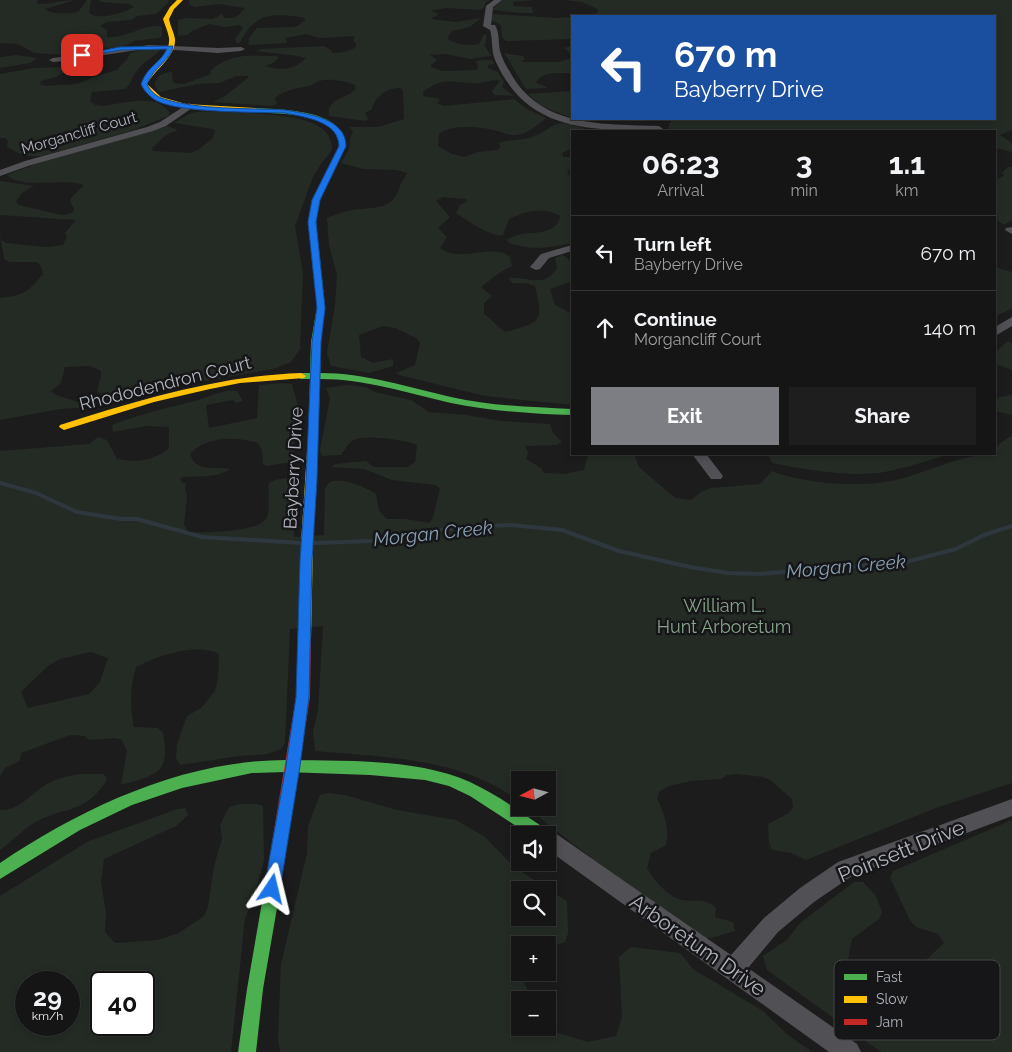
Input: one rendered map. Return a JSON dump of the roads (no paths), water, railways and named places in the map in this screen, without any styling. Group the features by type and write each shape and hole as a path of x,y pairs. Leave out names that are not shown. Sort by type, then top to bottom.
{"street":[{"path":"180,0 168,10 167,14 167,28 172,40 171,47 168,54 148,73 144,84 147,91 160,100 189,106"},
{"path":"499,0 490,6 487,26 495,31 496,52 507,74 521,94 534,107 549,114 582,124 659,130"},
{"path":"53,60 120,49 171,47 220,51 241,49"},
{"name":"Bayberry Drive","path":"189,106 285,112 312,117 333,126 343,138 343,146 316,200 312,222 321,308 316,342 316,376 305,580 303,697 256,980 247,1052"},
{"name":"Morgancliff Court","path":"0,173 28,163 150,129 163,124 189,106"},
{"path":"536,267 545,256 571,248"},
{"path":"996,331 1012,321"},
{"name":"Rhododendron Court","path":"64,427 126,408 229,382 276,377 316,376 372,380 478,405 571,412"},
{"path":"700,455 716,476"},
{"path":"0,872 35,847 88,818 139,795 179,782 251,767 293,766 385,769 428,774 453,781 485,797 528,826"},
{"name":"Poinsett Drive","path":"733,969 770,926 807,895 845,870 1012,807"},
{"name":"Arboretum Drive","path":"556,845 849,1052"}],"waterway":[{"name":"Morgan Creek","path":"0,483 36,493 77,512 121,519 137,519 202,537 302,543"},
{"name":"Morgan Creek","path":"314,543 374,541 460,527 511,525 562,530 619,551 690,567 728,573 759,574 906,562 956,549 984,535 1012,526"}],"park label":[{"name":"William L. Hunt Arboretum","path":"724,615"}]}
